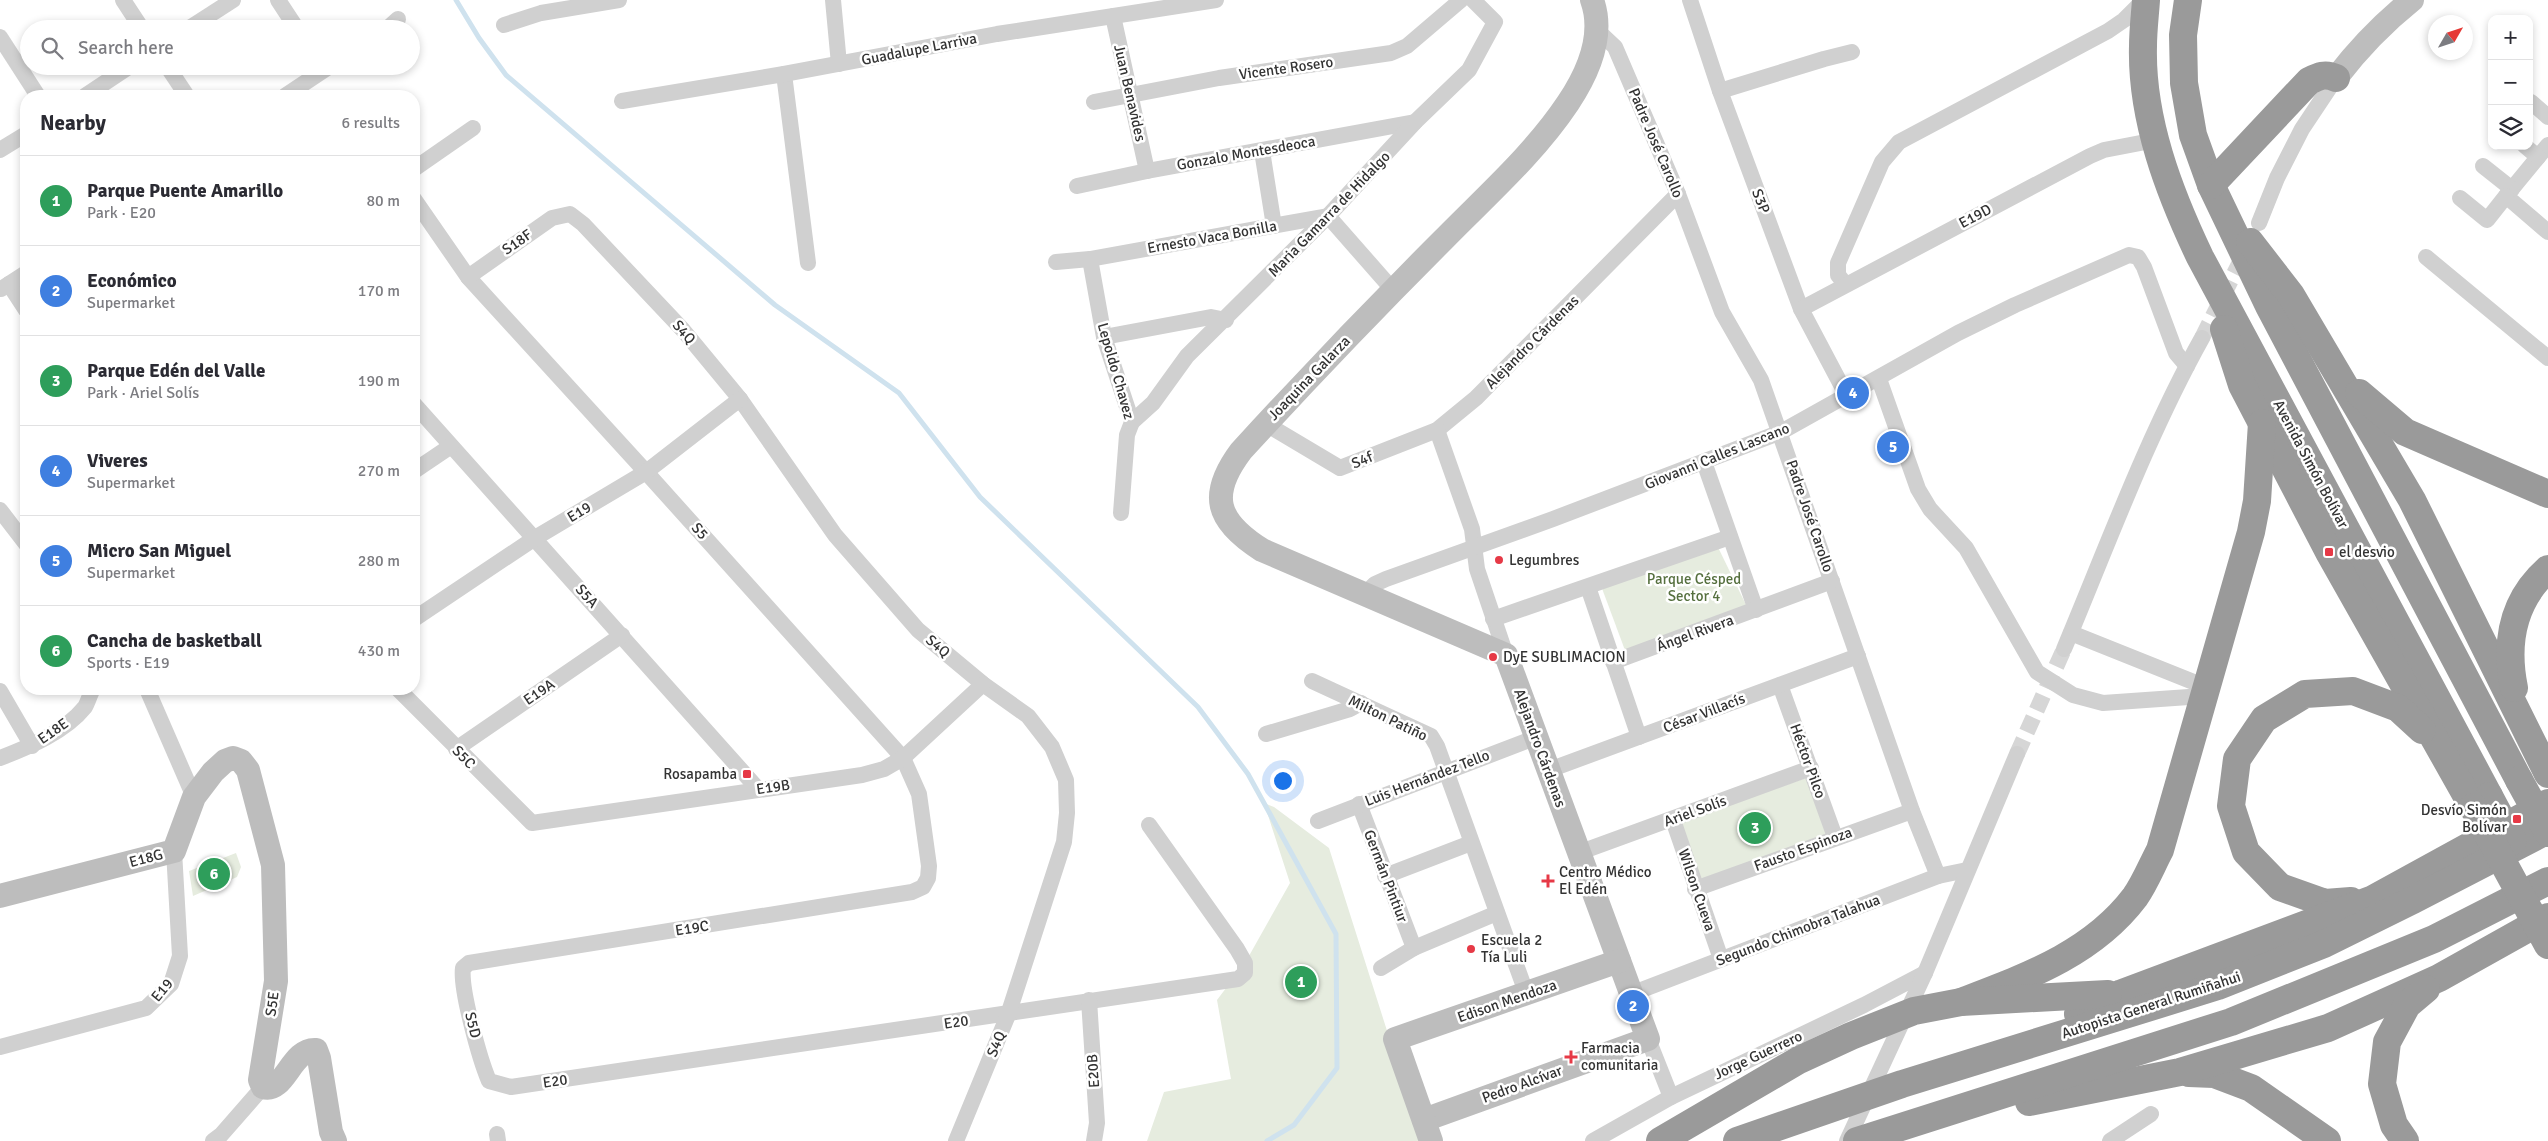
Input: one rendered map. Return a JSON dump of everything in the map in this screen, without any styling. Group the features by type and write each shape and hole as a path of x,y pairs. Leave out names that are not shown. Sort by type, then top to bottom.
{"highway":[{"name":"Avenida Simón Bolívar","path":"2145,0 2143,57 2146,95 2156,140 2175,204 2481,801 2548,906"},
{"path":"2188,0 2184,35 2184,83 2193,135 2217,197 2260,288 2519,780 2548,831"},
{"path":"2217,197 2309,81 2320,75 2329,75 2336,78"},
{"path":"2217,197 2291,295 2412,500 2546,770"},
{"path":"2200,256 2242,385 2329,552 2435,742 2481,801 2548,945"},
{"path":"2340,377 2405,432 2548,494"},
{"path":"1961,1002 2028,976 2065,958 2101,933 2135,896 2160,850 2251,532 2257,502 2262,424"},
{"path":"2517,710 2509,663 2513,622 2521,601 2532,585 2548,568"},
{"path":"2373,899 2325,904 2280,887 2266,873 2246,852 2231,806 2237,759 2264,719 2305,694 2353,691 2398,708 2435,742"},
{"path":"1991,1056 2122,993 2373,899 2548,803"},
{"name":"Autopista General Rumiñahui","path":"1738,1141 1902,1084 2218,986 2324,944 2548,831"},
{"path":"1857,1141 2231,1022 2434,939 2548,880"},
{"path":"1998,1097 2031,1102 2180,1072 2328,1028 2439,978 2548,917"},
{"path":"2405,1141 2394,1125 2382,1084 2387,1042 2407,1005 2439,978"},
{"path":"1660,1141 1799,1060 1851,1036 1914,1011 1961,1002 2122,993"},
{"path":"2180,1072 2214,1074 2251,1088 2327,1141"}],"street":[{"path":"123,0 136,20"},
{"path":"202,20 233,0"},
{"path":"278,0 291,20"},
{"path":"504,24 542,13 619,0"},
{"path":"833,0 839,64"},
{"name":"Guadalupe Larriva","path":"622,101 784,74 997,34 1216,0"},
{"name":"Vicente Rosero","path":"1094,102 1218,78 1395,52 1407,46 1462,0"},
{"name":"Maria Gamarra de Hidalgo","path":"1132,422 1152,403 1188,356 1328,216 1415,122 1469,70 1489,37 1494,20 1472,0"},
{"name":"Joaquina Galarza","path":"1506,656 1366,593 1262,550 1238,532 1225,515 1220,496 1225,475 1241,451 1393,290 1540,140 1569,102 1594,53 1598,31 1592,0"},
{"name":"S3P","path":"1690,0 1720,91 1801,309 1847,396"},
{"path":"1844,284 1838,275 1838,263 1882,162 1894,146 2062,53 2108,31 2124,20 2145,0"},
{"path":"2259,223 2277,178 2302,129 2336,78 2360,47 2381,25 2412,0"},
{"name":"Juan Benavides","path":"1113,16 1147,171"},
{"name":"Padre José Carollo","path":"1598,31 1615,47 1678,194 1722,312 1761,380 1781,432 1912,811 1938,876"},
{"path":"0,37 20,68"},
{"path":"1720,91 1852,52"},
{"path":"784,74 808,263"},
{"path":"24,75 34,90"},
{"path":"93,90 116,75"},
{"path":"173,75 183,90"},
{"path":"293,90 314,75"},
{"path":"2533,104 2548,117"},
{"name":"Gonzalo Montesdeoca","path":"1077,186 1147,171 1415,122"},
{"path":"420,165 473,128"},
{"path":"0,150 20,138"},
{"name":"E19D","path":"1801,309 1844,284 2090,156 2104,150 2156,140"},
{"path":"1262,151 1274,226"},
{"path":"2460,198 2487,220 2543,151"},
{"path":"2483,166 2548,232"},
{"name":"Alejandro Cárdenas","path":"1671,1097 1578,853 1493,619 1477,569 1472,528 1437,430 1476,398 1678,194"},
{"name":"S5","path":"420,208 468,277 903,758 919,794 928,866 928,878 923,887"},
{"name":"S18F","path":"468,277 552,218 570,214"},
{"name":"S4Q","path":"570,214 583,224 683,330 740,399 835,535 918,630 983,684 1028,716 1052,746 1066,780 1067,813 1064,842 1008,1015 956,1141"},
{"path":"1328,216 1393,290"},
{"name":"Ernesto Vaca Bonilla","path":"1056,262 1090,259 1328,216"},
{"name":"Giovanni Calles Lascano","path":"1366,593 1376,584 1386,580 1781,432 1879,379 1958,333 2015,304 2129,255 2138,257 2144,266 2176,353 2186,366"},
{"path":"2426,257 2548,358"},
{"name":"Lepoldo Chavez","path":"1090,259 1104,337 1132,422 1127,435 1121,513"},
{"path":"20,277 4,287 20,304"},
{"path":"1104,337 1211,317 1226,320"},
{"path":"2064,648 2125,497 2186,366 2202,338"},
{"path":"1879,379 1918,489 1930,509 1966,548 2037,672 2073,695 2103,703 2205,691"},
{"name":"E19","path":"420,615 535,538 646,472 740,399"},
{"name":"S5A","path":"420,411 758,789"},
{"name":"S4f","path":"1266,424 1340,468 1437,430"},
{"path":"420,467 451,446"},
{"path":"1704,462 1756,610"},
{"path":"0,510 20,536"},
{"path":"1493,619 1730,537"},
{"name":"Ángel Rivera","path":"1613,662 1832,582"},
{"path":"1588,587 1639,737"},
{"path":"2071,633 2205,691"},
{"name":"E19A","path":"456,749 622,635"},
{"name":"César Villacís","path":"1549,770 1858,656"},
{"name":"Milton Patiño","path":"1312,681 1431,736 1437,746 1527,995"},
{"name":"E19B","path":"532,823 862,775 884,769 903,758 983,684"},
{"name":"Héctor Pilco","path":"1780,685 1835,837"},
{"path":"0,691 32,746"},
{"name":"E18E","path":"0,758 32,746 58,730 85,707 90,695"},
{"path":"150,695 194,796"},
{"name":"S5C","path":"404,695 532,823"},
{"path":"1266,734 1350,709 1361,703"},
{"name":"Luis Hernández Tello","path":"1318,821 1537,737"},
{"path":"1847,1141 1924,974 2017,754"},
{"name":"E18G","path":"0,896 174,850 194,796 224,761 233,758 241,761"},
{"name":"S5E","path":"241,761 248,770 273,865 276,981 268,1033 259,1073 263,1087"},
{"name":"Ariel Solís","path":"1578,853 1673,820 1811,768"},
{"name":"Germán Pintiur","path":"1359,804 1414,948"},
{"name":"Fausto Espinoza","path":"1695,889 1835,837 1912,811"},
{"name":"Wilson Cueva","path":"1673,820 1695,889 1721,959"},
{"name":"E20","path":"489,1081 511,1087 1008,1015 1089,1000 1238,980 1245,973 1244,963 1237,949 1149,825"},
{"path":"1385,876 1471,843"},
{"name":"E19","path":"0,1047 146,1008 171,984 180,956 174,850"},
{"name":"Segundo Chimobra Talahua","path":"1631,994 1938,876 1967,870"},
{"name":"E19C","path":"463,968 479,960 895,895 923,887"},
{"path":"1381,968 1414,948 1497,913"},
{"name":"Edison Mendoza","path":"1426,1134 1395,1039 1527,995 1619,961"},
{"name":"S5D","path":"463,968 463,987 482,1066 489,1081"},
{"name":"Jorge Guerrero","path":"1594,1141 1671,1097 1864,1005 1924,974"},
{"name":"E20B","path":"1089,1000 1097,1123 1094,1141"},
{"name":"Pedro Alcívar","path":"1426,1134 1648,1039"},
{"path":"213,1141 221,1135 263,1087 276,1086 301,1055 308,1050 316,1050 319,1058 331,1132 335,1141"},
{"path":"2110,1141 2152,1114"}],"green space":[{"name":"Parque Césped Sector 4","path":"1714,539 1748,609 1626,653 1600,583"},
{"path":"1812,776 1830,834 1700,887 1679,822"},
{"path":"1264,803 1274,807 1329,848 1422,1141 1147,1141 1164,1092 1231,1079 1217,1000 1245,963 1290,883"},
{"path":"236,853 241,867 237,877 193,896 189,871"}],"waterway":[{"path":"456,0 479,38 506,75 775,305 899,393 980,497 1198,707 1248,774 1336,934 1337,1068 1294,1125 1267,1141"}],"tunnel":[{"path":"2202,338 2246,250"},
{"path":"2017,754 2064,649"}],"place":[{"name":"Viveres","path":"1853,393"},
{"name":"Micro San Miguel","path":"1893,447"},
{"name":"el desvio","path":"2329,552"},
{"name":"Legumbres","path":"1499,560"},
{"name":"DyE SUBLIMACION","path":"1493,657"},
{"name":"Rosapamba","path":"747,774"},
{"name":"Desvío Simón Bolívar","path":"2517,819"},
{"name":"Parque Edén del Valle","path":"1755,828"},
{"name":"Cancha de basketball","path":"214,874"},
{"name":"Centro Médico El Edén","path":"1548,881"},
{"name":"Escuela 2 Tía Luli","path":"1471,949"},
{"name":"Parque Puente Amarillo","path":"1301,982"},
{"name":"Económico","path":"1633,1006"},
{"name":"Farmacia comunitaria","path":"1571,1057"}]}
